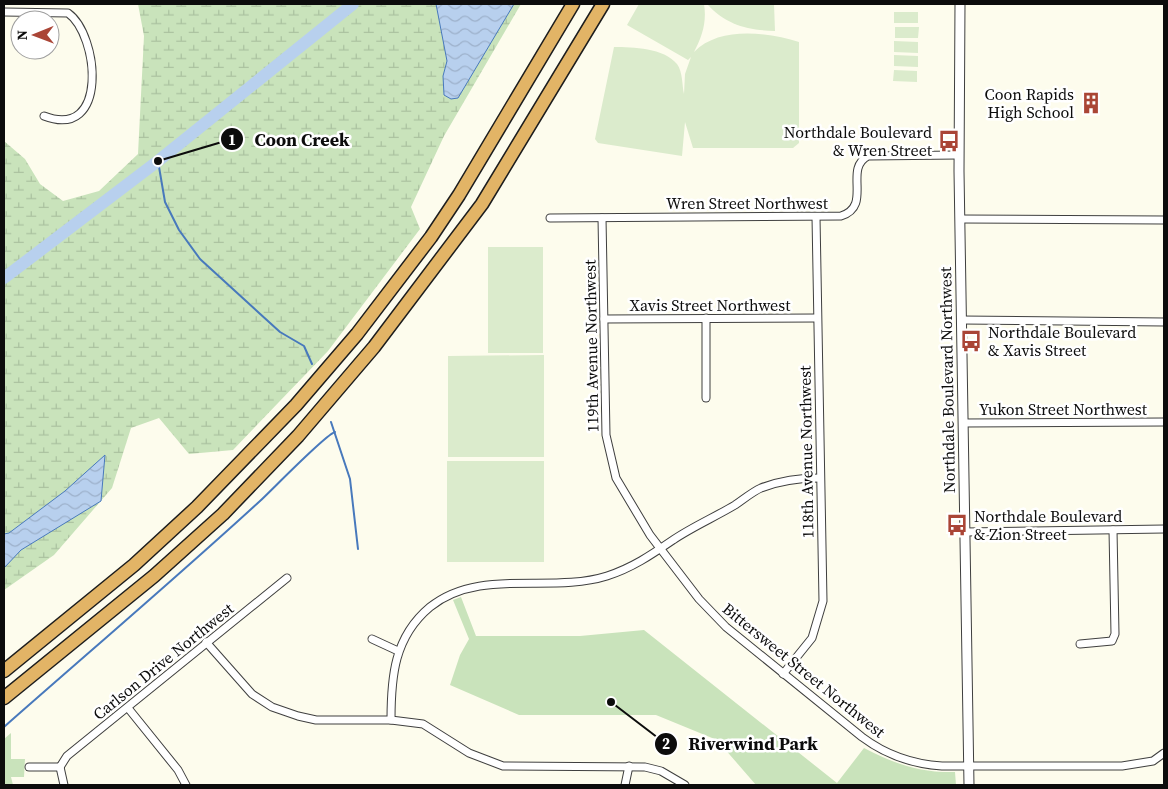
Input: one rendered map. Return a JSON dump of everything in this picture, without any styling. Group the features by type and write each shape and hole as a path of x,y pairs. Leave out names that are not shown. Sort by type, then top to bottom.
{"highway":[{"path":"4,671 134,565 197,507 296,405 351,340 431,237 452,206 573,4"},
{"path":"4,698 154,576 222,514 298,436 374,347 482,204 603,4"}],"street":[{"name":"Northdale Boulevard Northwest","path":"960,4 958,155 969,785"},
{"path":"4,12 62,12 75,18 82,28 89,54 91,92 86,107 81,114 68,120 56,121 44,116"},
{"name":"Wren Street Northwest","path":"550,218 841,216 849,214 857,201 858,166 862,159 868,156 958,155"},
{"name":"118th Avenue Northwest","path":"783,674 812,638 823,601 816,217"},
{"name":"119th Avenue Northwest","path":"602,218 606,435 616,478 632,507 661,549"},
{"path":"960,219 1164,220"},
{"path":"706,318 706,398"},
{"name":"Xavis Street Northwest","path":"604,319 817,318"},
{"path":"961,320 1164,322"},
{"name":"Yukon Street Northwest","path":"963,423 1164,422"},
{"path":"391,720 392,676 398,651 407,633 423,614 438,601 456,592 486,585 589,581 633,566 760,488 801,478 820,478"},
{"path":"964,532 1164,529"},
{"path":"1080,644 1112,640 1114,634 1113,530"},
{"name":"Bittersweet Street Northwest","path":"661,549 699,599 726,627 878,748 915,763 968,766 1122,766 1154,761 1164,754"},
{"name":"Carlson Drive Northwest","path":"60,767 67,756 287,578"},
{"path":"372,639 398,651"},
{"path":"206,642 252,694 284,712 316,720 391,720 423,724 469,753 503,766 629,766 661,771 685,785"},
{"path":"128,708 178,770 186,785"},
{"path":"625,785 629,766"},
{"path":"29,767 60,767 64,785"}],"green space":[{"path":"138,4 521,4 444,136 411,207 420,229 328,351 233,450 189,454 159,418 131,428 112,488 54,555 4,590 4,141 25,159 40,184 63,201 99,191 138,154 144,36"},
{"path":"639,4 704,4 705,17 703,29 694,52 716,38 730,35 758,34 799,42 799,143 793,148 693,148 685,122 682,156 598,143 595,139 614,47 648,50 671,59 677,64 680,71 684,94 685,74 691,57 688,60 627,25"},
{"path":"707,4 774,4 775,31 746,28 729,22"},
{"path":"894,12 918,12 918,23 894,23"},
{"path":"895,27 919,27 918,38 895,38"},
{"path":"894,41 918,42 918,53 894,52"},
{"path":"894,55 918,56 918,67 894,66"},
{"path":"894,70 917,71 917,82 893,81"},
{"path":"488,247 543,247 543,353 488,353"},
{"path":"544,355 544,457 448,457 448,356"},
{"path":"447,461 544,461 544,562 447,562"},
{"path":"461,597 476,636 580,636 644,630 837,783 864,748 886,759 919,769 955,772 956,785 756,785 717,740 656,715 519,715 450,685 460,655 469,639 453,600"},
{"path":"11,733 11,759 25,759 24,777 11,777 13,785 4,785 4,739"}],"water":[{"path":"436,4 514,4 458,98 451,99 444,95 443,76 447,61"},
{"path":"105,455 101,501 21,550 4,568 4,534 9,533 65,491"}],"waterway":[{"path":"4,278 158,161 353,4"},
{"path":"158,161 165,202 179,230 200,259 280,332 304,346 312,364"},
{"path":"331,422 350,479 358,549"},
{"path":"4,727 197,558 260,501 310,452 335,432"}],"place":[{"name":"Coon Rapids High School","path":"1091,103"},
{"name":"Northdale Boulevard & Wren Street","path":"949,141"},
{"name":"Coon Creek","path":"158,161"},
{"name":"Northdale Boulevard & Xavis Street","path":"971,341"},
{"name":"Northdale Boulevard & Zion Street","path":"957,525"},
{"name":"Riverwind Park","path":"611,702"}]}
